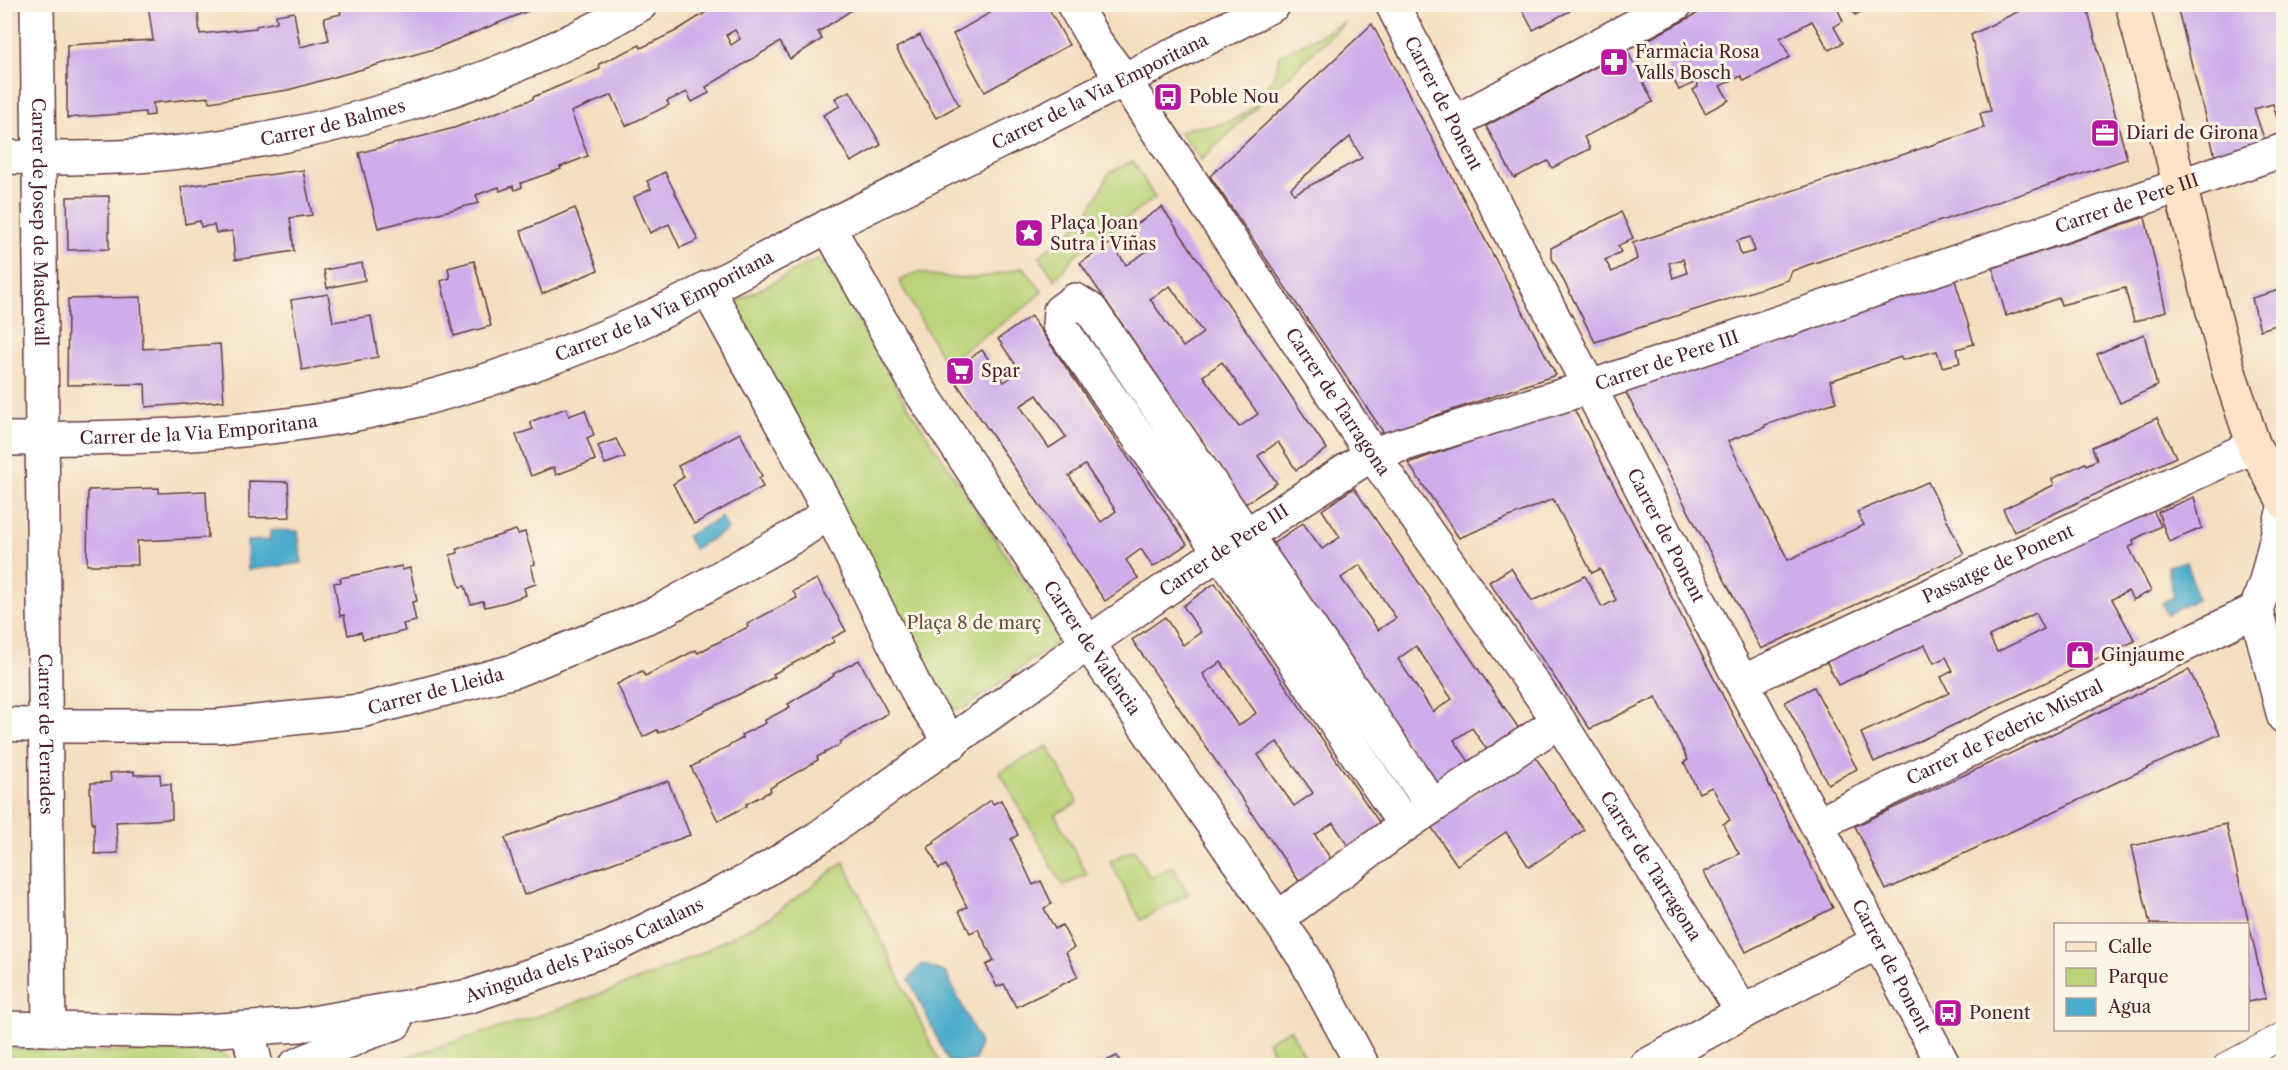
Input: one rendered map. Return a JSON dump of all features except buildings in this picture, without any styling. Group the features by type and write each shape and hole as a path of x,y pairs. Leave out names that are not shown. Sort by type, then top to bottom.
{"main road":[{"path":"2132,4 2226,363 2254,446 2283,502"}],"street":[{"name":"Carrer de Josep de Masdevall","path":"37,4 42,438"},
{"name":"Carrer de Balmes","path":"4,157 150,155 267,140 309,130 446,91 515,66 603,27 641,4"},
{"name":"Carrer de Tarragona","path":"1073,4 1095,41 1124,80 1372,454 1559,721 1743,1012"},
{"name":"Carrer de la Via Emporitana","path":"4,439 170,436 295,426 406,403 532,366 638,322 708,288 1274,4"},
{"name":"Carrer de Ponent","path":"1392,4 1742,682 1944,1065"},
{"path":"1453,123 1676,4"},
{"name":"Carrer de Pere III","path":"1088,643 1233,544 1372,454 1590,387 2283,150"},
{"name":"Carrer de València","path":"828,226 918,388 1088,643 1304,957 1363,1065"},
{"path":"708,288 830,512 920,697 952,743"},
{"path":"1405,825 1233,544 1091,310 1075,300 1060,311 1059,325 1233,544 1433,806"},
{"name":"Carrer de Terrades","path":"42,438 49,1029"},
{"name":"Passatge de Ponent","path":"1742,682 2254,446"},
{"path":"2283,508 2266,581 2256,610 2283,717"},
{"name":"Carrer de Lleida","path":"4,724 218,726 361,711 514,671 659,612 796,535 830,512"},
{"name":"Carrer de Federic Mistral","path":"1818,824 2256,610"},
{"name":"Avinguda dels Països Catalans","path":"4,1028 187,1032 300,1025 470,996 610,948 749,880 818,838 1088,643"},
{"path":"1278,918 1405,825 1559,721"},
{"path":"1646,1065 1878,942"},
{"path":"295,1065 365,1034 470,996"},
{"path":"248,1029 256,1065"},
{"path":"2226,1065 2283,1035"}],"green space":[{"path":"1345,22 1201,160 1180,132 1225,123 1248,111 1265,92 1276,69 1279,56"},
{"path":"1133,161 1155,198 1075,255 1055,280 1039,256 1073,230 1096,200 1109,173"},
{"name":"Plaça 8 de març","path":"817,259 825,263 902,397 1058,634 1059,640 1056,643 965,708 953,709 946,700 873,572 737,309 736,303 740,300"},
{"path":"1023,267 1042,291 1024,308 945,363 899,281 918,272 946,277 971,278 996,275"},
{"path":"1048,746 1078,802 1055,815 1087,874 1063,886 1000,772"},
{"path":"1134,849 1150,878 1173,866 1188,894 1141,920 1110,861"},
{"path":"844,862 941,1065 379,1065 548,1013 654,974 695,956 770,917"},
{"path":"1290,1029 1310,1065 1280,1065 1267,1041"},
{"path":"5,1048 67,1052 211,1051 227,1056 231,1065 5,1065"}],"water":[{"path":"722,517 728,530 694,549 687,536"},
{"path":"270,530 298,531 302,563 248,570 247,541 270,540"},
{"path":"2187,561 2197,599 2167,614 2162,603 2174,597 2167,566"},
{"path":"922,964 946,973 980,1043 975,1060 949,1063 909,979"}],"place":[{"name":"Farmàcia Rosa Valls Bosch","path":"1614,62"},
{"name":"Poble Nou","path":"1168,97"},
{"name":"Diari de Girona","path":"2105,133"},
{"name":"Plaça Joan Sutra i Viñas","path":"1029,233"},
{"name":"Spar","path":"960,371"},
{"name":"Ginjaume","path":"2080,655"},
{"name":"Ponent","path":"1948,1013"}]}
